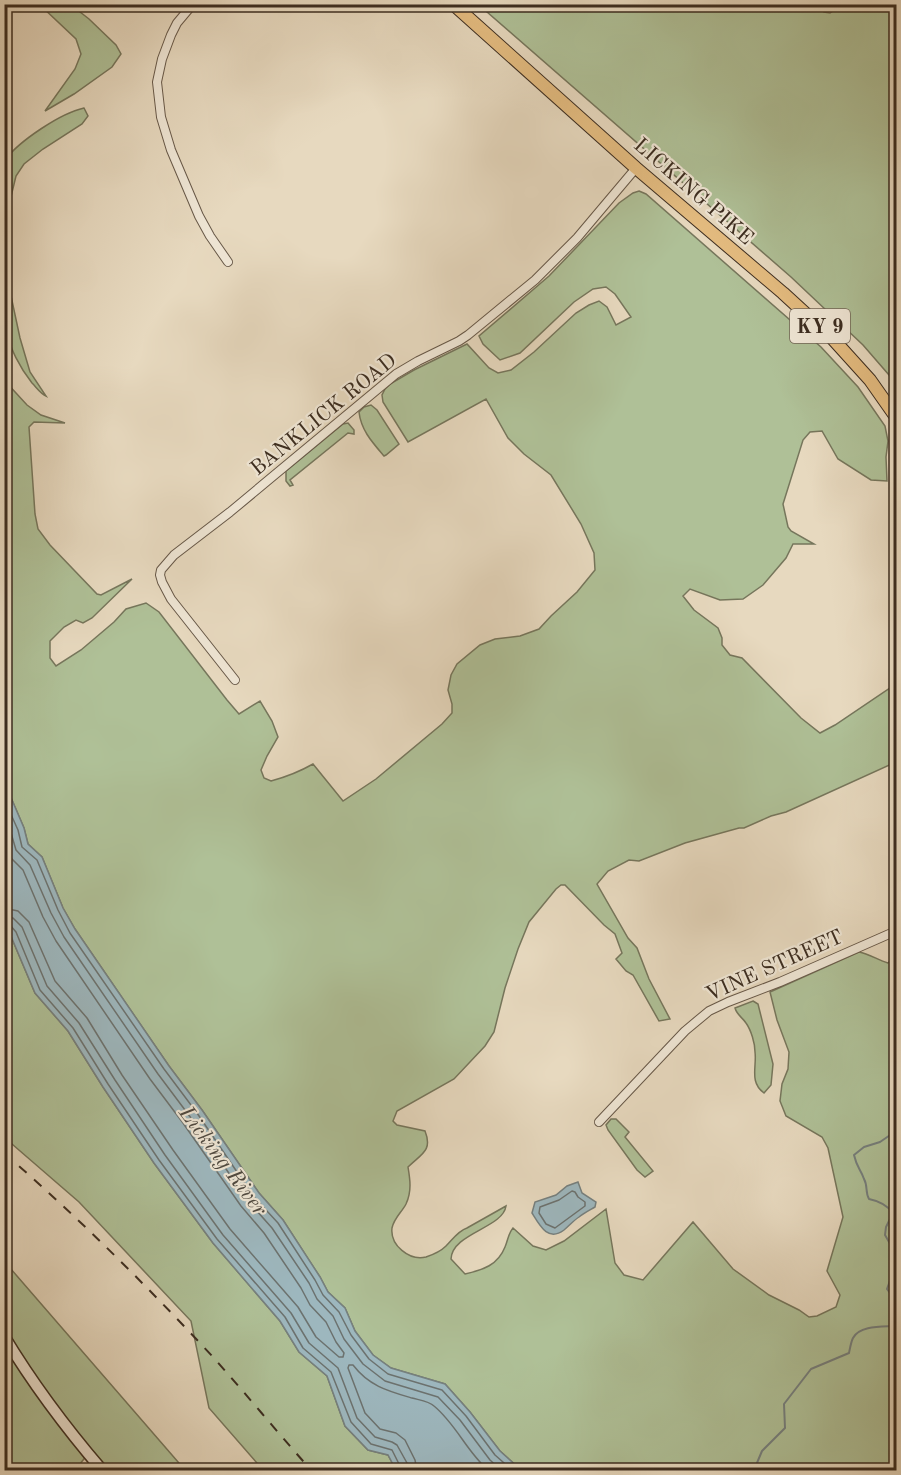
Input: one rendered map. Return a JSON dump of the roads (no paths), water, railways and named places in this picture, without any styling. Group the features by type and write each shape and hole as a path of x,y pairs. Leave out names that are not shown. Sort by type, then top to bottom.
{"main road":[{"name":"LICKING PIKE","path":"453,4 636,168 832,338 870,380 897,417"},
{"path":"4,1336 69,1431 102,1470"}],"street":[{"path":"193,4 177,23 162,59 157,82 161,117 171,150 200,216 210,236 228,262"},
{"name":"BANKLICK ROAD","path":"235,681 171,599 162,582 161,570 188,543 230,512 396,374 459,342 488,320 564,252 636,168"},
{"name":"VINE STREET","path":"599,1122 685,1031 709,1011 897,931"}],"water":[{"name":"Licking River","path":"4,771 9,793 24,828 28,844 42,857 63,908 75,929 259,1193 283,1220 328,1292 345,1308 355,1331 373,1355 391,1368 445,1384 500,1451 521,1470 396,1470 388,1455 368,1450 345,1426 327,1376 299,1352 280,1321 213,1243 154,1163 68,1031 35,993 10,934 5,928"},
{"path":"578,1182 582,1193 596,1202 595,1207 558,1233 545,1231 532,1213 535,1202 556,1195 567,1186"}],"waterway":[{"path":"896,1051 894,1056 896,1071"},
{"path":"896,1131 880,1142 864,1147 854,1155 869,1199 882,1204 893,1213 885,1235 896,1254"},
{"path":"896,1256 895,1267 887,1289 896,1301"},
{"path":"754,1470 762,1451 785,1428 784,1404 811,1369 849,1353 853,1338 861,1331 896,1326"}],"railway":[{"path":"4,1153 112,1252 163,1304 213,1357 311,1470"}]}
